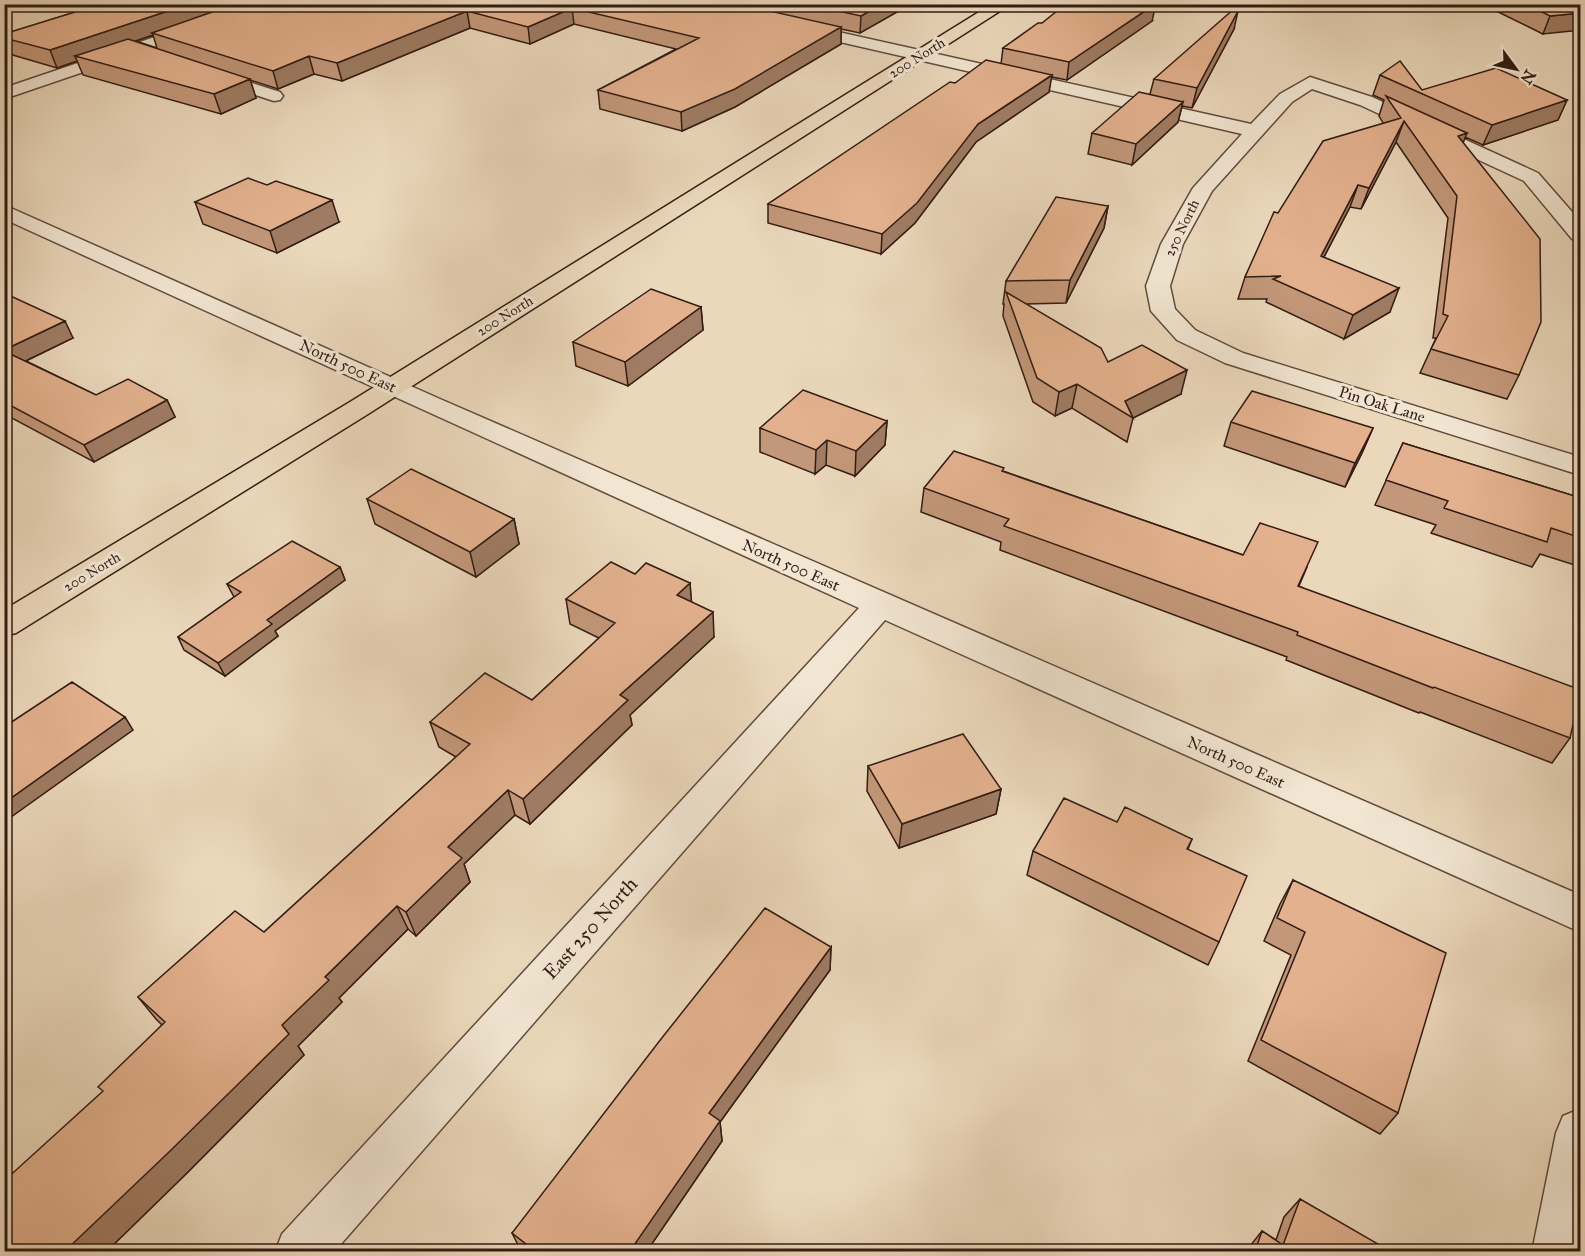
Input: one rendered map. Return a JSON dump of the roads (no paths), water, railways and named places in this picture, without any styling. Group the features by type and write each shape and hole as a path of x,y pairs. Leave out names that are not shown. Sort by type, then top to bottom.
{"main road":[{"name":"200 North","path":"4,625 393,387 1004,4"}],"street":[{"path":"4,94 269,4"},
{"path":"777,23 1255,131"},
{"path":"136,50 165,59"},
{"path":"191,67 274,96"},
{"name":"250 North","path":"1186,335 1163,311 1158,286 1172,244 1203,188 1286,98 1310,82 1366,101 1531,177 1581,234"},
{"name":"North 500 East","path":"4,211 880,605 1581,914"},
{"name":"Pin Oak Lane","path":"1186,335 1234,358 1581,466"},
{"name":"East 250 North","path":"300,1251 880,605"},
{"path":"1557,1251 1581,1133"}]}
